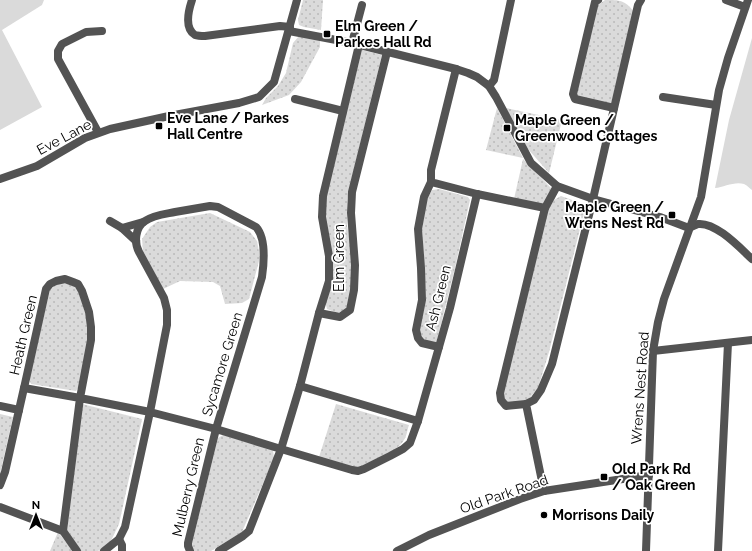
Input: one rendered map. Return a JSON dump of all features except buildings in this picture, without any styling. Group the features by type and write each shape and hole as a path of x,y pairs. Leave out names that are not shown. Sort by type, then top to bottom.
{"street":[{"path":"192,0 188,25 196,36 280,26 456,69 477,77 489,86 496,97 531,163 557,186 593,199 660,217 689,228 699,224 713,227 728,237 752,259"},
{"name":"Eve Lane","path":"0,179 37,166 98,132 239,103 259,97 274,82 297,0"},
{"path":"489,86 494,80 511,0"},
{"path":"557,186 545,208 500,393 501,400 506,406 526,404 534,400 541,390 552,364 640,3 631,0"},
{"path":"726,0 746,3"},
{"path":"596,1 572,94 575,100 614,108"},
{"name":"Wrens Nest Road","path":"646,551 653,351 658,322 689,228 696,213 719,90 746,3"},
{"name":"Elm Green","path":"362,5 343,111 323,196 322,217 329,256 329,281 319,313 340,317 350,310 354,290 355,265 351,213 352,192 388,52"},
{"path":"98,132 58,59 58,51 62,44 86,32 102,31"},
{"path":"456,69 431,170 431,182 477,194 545,208"},
{"path":"663,97 716,105"},
{"path":"295,99 343,111"},
{"name":"Ash Green","path":"431,182 424,197 418,229 422,300 416,330 418,338 422,343 439,347 450,308 477,194"},
{"name":"Sycamore Green","path":"143,222 156,216 210,206 218,207 256,227 260,231 264,266 216,429 150,412"},
{"path":"110,221 122,228 136,241"},
{"path":"122,228 143,222"},
{"path":"104,551 119,539 125,527 167,325 167,310 164,298 136,247 137,234 143,222"},
{"name":"Heath Green","path":"80,398 91,340 89,312 78,284 64,279 50,284 46,289 24,388 150,412"},
{"path":"219,551 249,531 281,449 300,386 319,313"},
{"path":"653,351 752,340"},
{"path":"718,551 728,343"},
{"name":"Mulberry Green","path":"190,551 188,543 216,429 358,471 403,449 410,443 418,421 439,347"},
{"path":"300,386 418,421"},
{"path":"0,485 5,472 24,388"},
{"path":"63,531 80,398"},
{"path":"526,404 544,491"},
{"path":"0,406 19,410"},
{"name":"Old Park Road","path":"397,551 429,535 544,491 649,475"},
{"path":"0,506 63,531 77,551"},
{"path":"119,539 122,545 122,551"}],"shaded area":[{"path":"0,0 44,0 42,5 2,30 42,107 0,130"},
{"path":"303,0 323,0 321,30 299,25 298,20"},
{"path":"605,0 615,0 625,3 634,12 611,104 606,105 575,95 597,6"},
{"path":"299,36 320,40 320,47 301,82 289,95 262,105 266,98 278,86 286,73 293,43"},
{"path":"752,38 752,190 741,183 715,188 729,120"},
{"path":"362,50 382,55 347,199 347,225 351,248 353,277 347,308 337,312 327,309 326,305 326,197"},
{"path":"497,108 523,158 486,150"},
{"path":"506,108 562,120 549,173 528,149"},
{"path":"523,159 551,188 549,197 542,206 514,199"},
{"path":"439,189 468,197 470,200 436,344 425,341 419,331 426,298 422,229 426,201 432,190"},
{"path":"561,196 586,205 549,352 538,388 527,401 511,403 505,401 503,395 546,213 554,200"},
{"path":"210,213 250,232 257,241 260,257 249,299 242,303 225,304 220,286 213,282 180,281 163,289 143,251 142,239 150,227 157,222"},
{"path":"64,282 74,285 80,294 88,324 89,339 80,385 76,391 31,384 29,378 50,290 56,285"},
{"path":"82,404 142,419 119,524 110,543 98,551 81,551 67,530"},
{"path":"336,404 409,425 405,438 400,445 389,453 358,469 319,457"},
{"path":"0,414 13,417 0,474"},
{"path":"223,435 273,450 274,458 242,532 211,551 194,551 191,547 218,438"},
{"path":"58,532 73,551 50,551"}],"place":[{"name":"Elm Green / Parkes Hall Rd","path":"327,34"},
{"name":"Eve Lane / Parkes Hall Centre","path":"159,126"},
{"name":"Maple Green / Greenwood Cottages","path":"507,128"},
{"name":"Maple Green / Wrens Nest Rd","path":"672,215"},
{"name":"Old Park Rd / Oak Green","path":"604,477"},
{"name":"Morrisons Daily","path":"544,515"}]}
